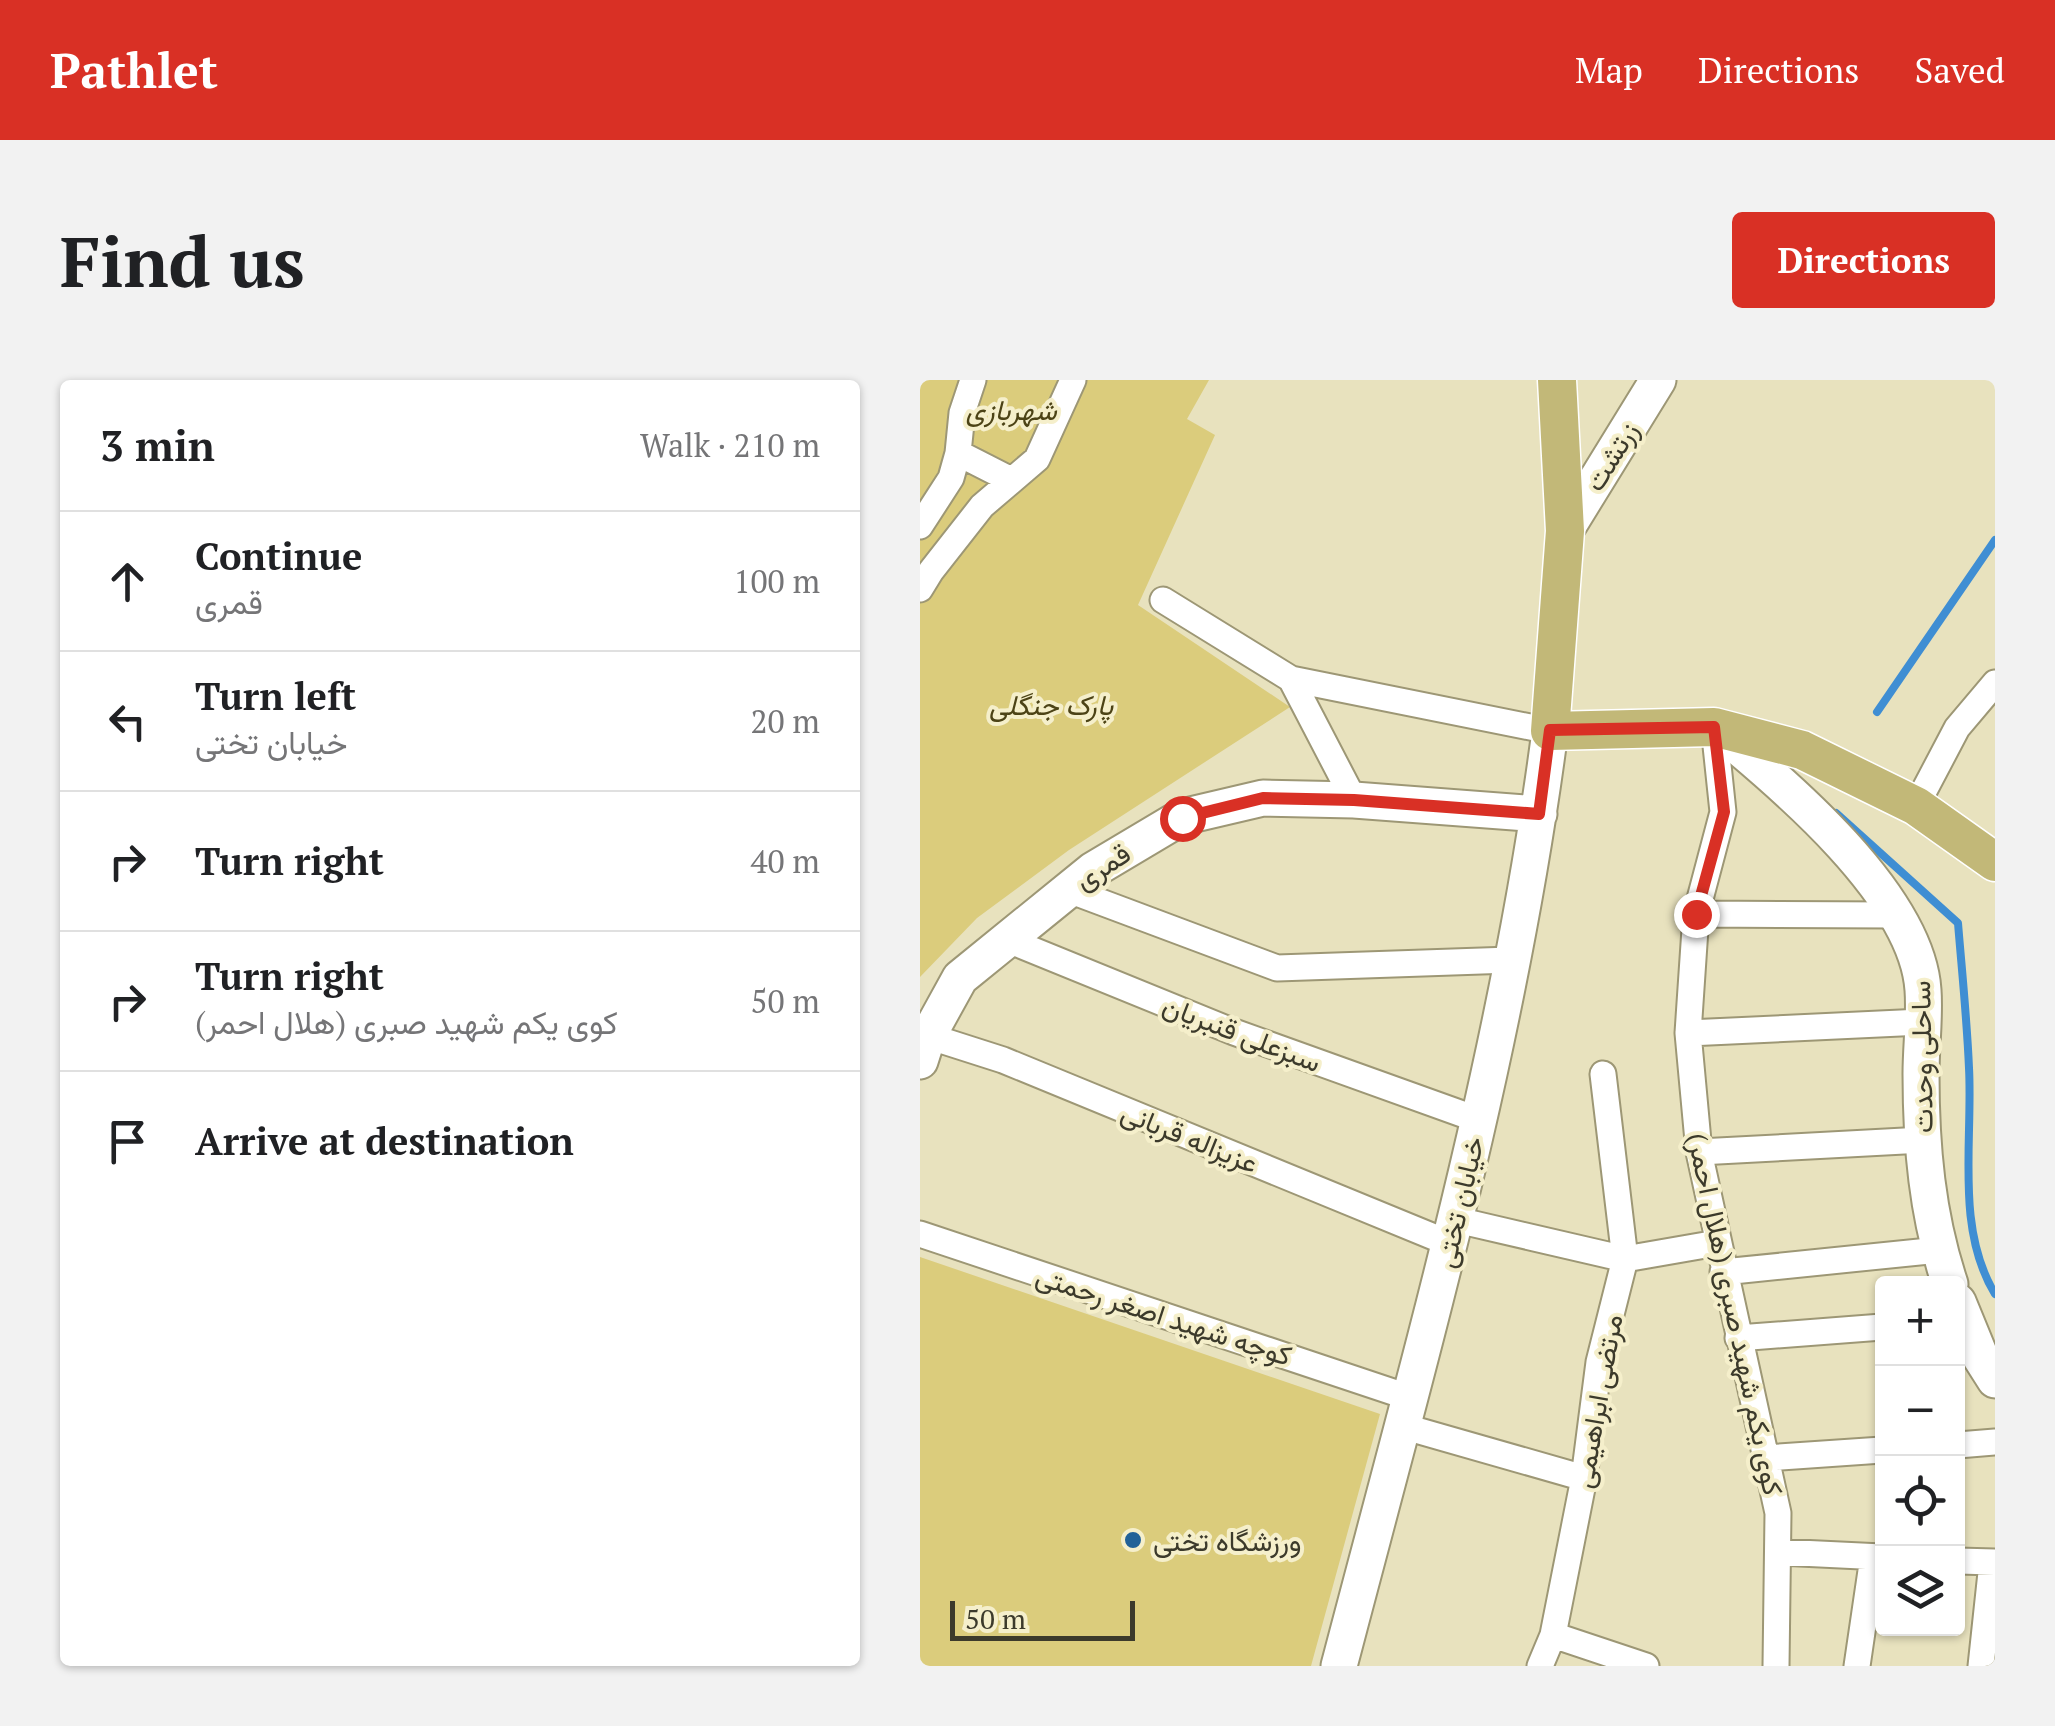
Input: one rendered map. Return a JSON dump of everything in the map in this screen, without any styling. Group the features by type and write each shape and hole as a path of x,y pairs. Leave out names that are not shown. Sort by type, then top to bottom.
{"main road":[{"path":"1557,380 1565,531 1550,730 1714,727 1802,750 1916,806 1995,862"}],"street":[{"path":"920,526 950,478 973,380"},
{"path":"920,590 982,506 1037,459 1073,380"},
{"name":"زرتشت","path":"1565,531 1658,380"},
{"path":"958,453 1011,480"},
{"path":"1162,600 1291,679 1550,730"},
{"path":"1291,679 1354,800"},
{"path":"1916,806 1957,728 1995,683"},
{"name":"کوی یکم شهید صبری (هلال احمر)","path":"1714,727 1724,812 1696,914 1688,1033 1699,1152 1778,1513 1776,1666"},
{"name":"ساحلی وحدت","path":"1714,727 1788,788 1881,891 1912,943 1923,988 1923,1160 1938,1250 1947,1276"},
{"name":"خیابان تختی","path":"1339,1666 1454,1232 1539,814 1550,730"},
{"name":"قمری","path":"924,1048 960,978 1066,889 1182,818 1263,798 1354,800 1539,814"},
{"path":"1066,889 1277,968 1511,960"},
{"path":"1696,914 1895,915"},
{"name":"سبزعلی قنبریان","path":"1008,940 1234,1032 1479,1120"},
{"path":"1688,1033 1922,1022"},
{"name":"عزیزاله قربانی","path":"924,1048 1004,1060 1454,1232 1625,1259"},
{"name":"مرتضی ابراهیمی","path":"1540,1666 1554,1635 1584,1478 1599,1362 1625,1259 1603,1074"},
{"path":"1699,1152 1923,1140"},
{"name":"کوچه شهید اصغر رحمتی","path":"920,1234 1584,1478"},
{"path":"1625,1259 1717,1243"},
{"path":"1723,1272 1938,1250"},
{"path":"1965,1324 1995,1380"},
{"path":"1738,1338 1875,1328"},
{"path":"1965,1444 1995,1442"},
{"path":"1765,1458 1875,1450"},
{"path":"1778,1552 1875,1557"},
{"path":"1965,1561 1994,1563 1981,1666"},
{"path":"1857,1666 1875,1573"},
{"path":"1554,1635 1646,1666"}],"green space":[{"name":"پارک جنگلی","path":"920,380 1209,380 1187,419 1215,435 1138,605 1290,707 1069,850 977,918 920,977"},
{"name":"ورزشگاه تختی","path":"920,1257 1380,1414 1311,1666 920,1666"}],"waterway":[{"path":"1877,712 1995,540"},
{"path":"1836,813 1958,923 1969,1068 1970,1213 1983,1268 1995,1294"}],"place":[{"name":"ورزشگاه تختی","path":"1133,1540"}],"route":[{"path":"1182,818 1263,798 1354,800 1539,814 1550,730 1714,727 1724,812 1696,914"}],"park label":[{"name":"شهربازی","path":"1011,409"}]}
